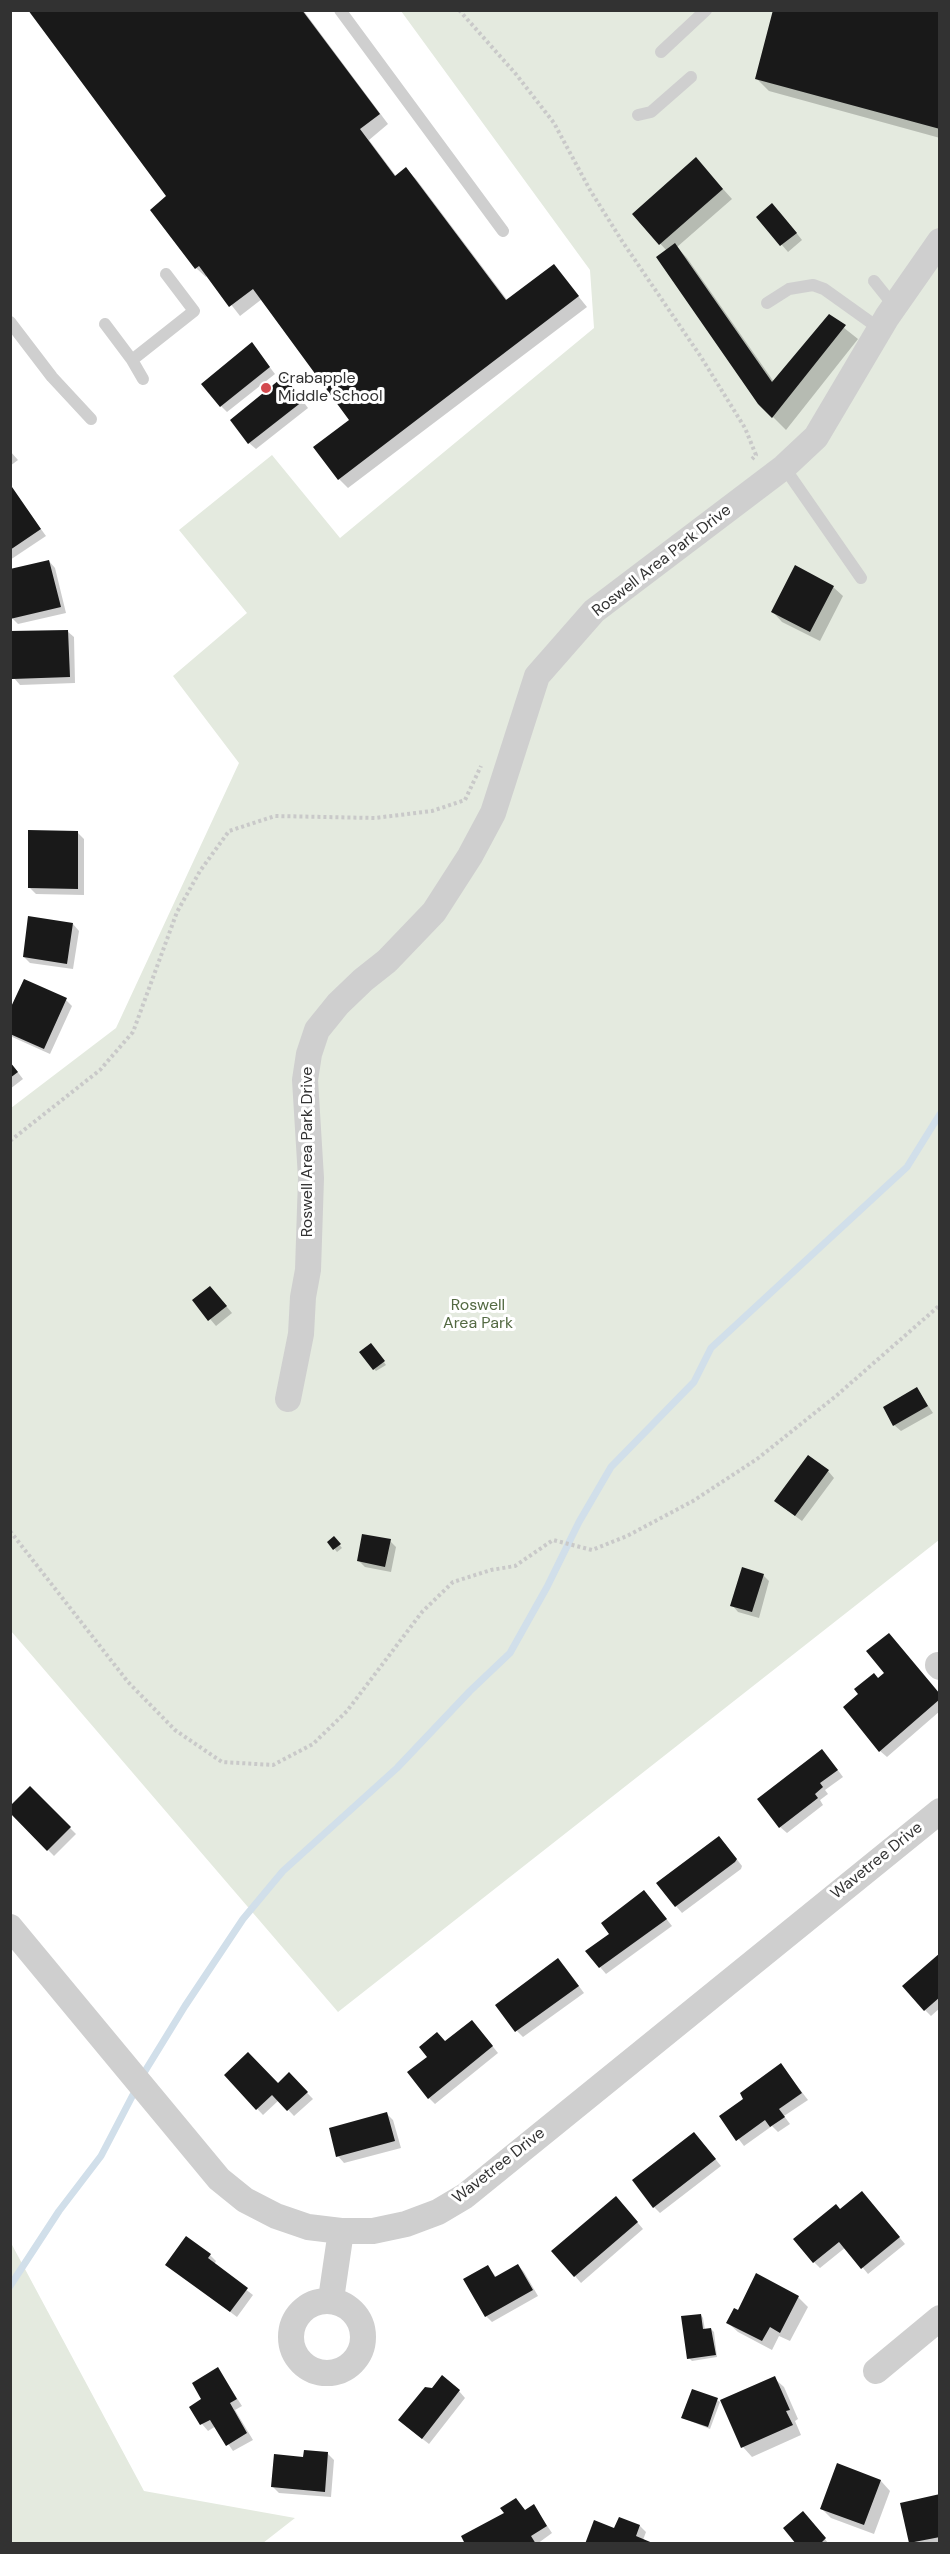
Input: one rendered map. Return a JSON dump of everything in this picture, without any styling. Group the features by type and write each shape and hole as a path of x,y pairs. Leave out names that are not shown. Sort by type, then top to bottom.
{"street":[{"name":"Roswell Area Park Drive","path":"288,1399 301,1334 303,1297 308,1270 311,1178 305,1080 309,1054 317,1030 338,1004 387,961 434,912 470,856 493,813 537,676 594,611 784,466 816,437 894,306 939,241"},
{"name":"Wavetree Drive","path":"10,1927 219,2179 246,2200 276,2216 308,2227 340,2231 373,2231 406,2224 438,2212 465,2196 939,1811"},
{"path":"331,2299 340,2231"},
{"path":"876,2371 939,2318"}],"lane":[{"path":"340,10 503,231"},
{"path":"661,52 706,10"},
{"path":"638,115 651,112 691,77"},
{"path":"132,360 194,310 166,274"},
{"path":"874,281 894,306"},
{"path":"767,303 789,289 813,285 824,289 880,329"},
{"path":"10,322 52,377 91,420"},
{"path":"105,324 143,379"},
{"path":"784,466 861,578"}],"path":[{"path":"459,10 515,73 554,123 611,224 667,311 701,357 745,428 756,455"},
{"path":"10,1141 100,1070 133,1032 177,912 200,871 229,831 275,816 375,818 408,816 465,800"},
{"path":"10,1531 128,1682 175,1730 222,1762 273,1765 313,1744 347,1710 422,1612 453,1582 480,1573 515,1566 553,1540 592,1550 627,1536 693,1502 757,1459 836,1396 939,1305"}],"green space":[{"name":"Roswell Area Park","path":"401,11 939,11 939,1540 338,2012 11,1631 11,1108 116,1028 239,763 173,676 247,613 179,530 272,455 340,538 594,328 590,270"},
{"path":"11,2243 144,2491 295,2518 263,2543 11,2543"}],"building":[{"path":"28,10 302,10 380,114 360,129 395,176 406,167 506,300 554,264 579,296 338,480 313,447 349,420 253,289 229,307 199,266 195,269 150,210 166,196"},
{"path":"773,10 940,10 940,129 755,79"},
{"path":"696,157 723,189 659,245 632,214"},
{"path":"772,203 797,233 780,246 756,217"},
{"path":"675,243 772,382 829,314 846,325 772,418 758,404 656,257"},
{"path":"252,342 270,367 220,407 201,384"},
{"path":"284,376 303,401 248,444 230,420"},
{"path":"12,487 41,529 10,550 10,488"},
{"path":"49,560 61,607 10,619 10,569"},
{"path":"795,565 834,586 810,632 771,612"},
{"path":"68,630 70,677 12,679 10,631"},
{"path":"28,830 78,831 78,889 28,888"},
{"path":"28,916 73,923 67,964 23,957"},
{"path":"24,979 67,998 44,1049 10,1034 10,1009"},
{"path":"10,1062 18,1072 10,1078"},
{"path":"210,1286 227,1306 208,1321 192,1300"},
{"path":"371,1343 385,1361 373,1370 359,1352"},
{"path":"917,1387 928,1406 893,1426 883,1407"},
{"path":"808,1455 829,1470 795,1516 774,1501"},
{"path":"362,1534 391,1539 385,1567 357,1561"},
{"path":"334,1536 341,1544 333,1550 327,1542"},
{"path":"742,1567 764,1574 752,1612 730,1606"},
{"path":"889,1633 940,1694 940,1699 879,1752 843,1707 858,1694 854,1689 874,1673 878,1678 884,1673 866,1651"},
{"path":"822,1749 838,1770 820,1783 823,1787 815,1794 818,1798 779,1828 757,1799"},
{"path":"30,1786 71,1827 47,1851 10,1813 10,1806"},
{"path":"719,1836 737,1859 675,1907 656,1883"},
{"path":"644,1890 667,1919 599,1968 585,1951 609,1934 601,1923"},
{"path":"940,1953 940,1997 924,2011 902,1986"},
{"path":"558,1958 579,1986 515,2032 495,2005"},
{"path":"472,2020 493,2046 428,2099 407,2072 427,2057 419,2047 437,2032 445,2041"},
{"path":"248,2052 278,2083 289,2072 308,2092 287,2111 272,2095 256,2110 224,2075"},
{"path":"781,2063 802,2093 779,2109 785,2117 770,2127 765,2120 736,2141 719,2116 743,2099 740,2093"},
{"path":"387,2112 395,2141 336,2157 329,2128"},
{"path":"694,2132 716,2159 653,2208 632,2180"},
{"path":"862,2191 900,2237 861,2269 839,2242 813,2263 793,2239 836,2204 840,2209"},
{"path":"616,2196 638,2222 574,2277 551,2251"},
{"path":"186,2236 211,2254 208,2258 248,2288 230,2312 165,2265"},
{"path":"518,2264 533,2290 485,2317 463,2279 488,2265 495,2277"},
{"path":"756,2273 799,2296 780,2333 770,2327 762,2341 726,2323 734,2308 738,2310"},
{"path":"701,2314 703,2329 711,2328 716,2355 687,2359 681,2316"},
{"path":"218,2367 237,2399 230,2403 247,2433 226,2446 210,2420 200,2425 189,2407 201,2399 192,2383"},
{"path":"442,2375 460,2390 422,2439 398,2420 425,2387 432,2388"},
{"path":"775,2376 790,2410 786,2411 793,2425 741,2448 720,2400"},
{"path":"692,2389 718,2398 708,2427 681,2418"},
{"path":"304,2450 328,2452 325,2492 271,2487 274,2454 303,2457"},
{"path":"837,2463 881,2480 864,2525 820,2509"},
{"path":"940,2494 940,2537 909,2543 900,2503"},
{"path":"516,2498 525,2510 534,2504 547,2526 531,2536 536,2544 465,2544 461,2536 504,2513 500,2508"},
{"path":"803,2511 826,2538 820,2544 796,2544 783,2528"},
{"path":"619,2517 640,2525 636,2536 655,2544 585,2544 594,2520 614,2528"}],"waterway":[{"path":"142,2076 243,1919 283,1871 397,1768 470,1691 510,1653 547,1587 579,1522 611,1467 694,1382 711,1348 907,1167 940,1114"},
{"path":"10,2286 59,2211 101,2156 136,2089"}],"place":[{"name":"Crabapple Middle School","path":"266,388"}]}
